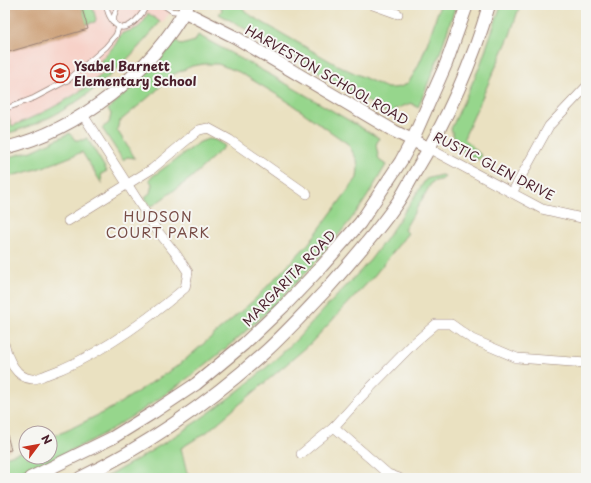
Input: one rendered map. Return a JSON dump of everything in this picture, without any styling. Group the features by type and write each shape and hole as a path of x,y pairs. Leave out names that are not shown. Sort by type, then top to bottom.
{"main road":[{"name":"MARGARITA ROAD","path":"30,478 112,438 196,384 244,344 285,305 322,266 360,223 401,161 412,141 446,64 467,5"},
{"path":"80,478 144,442 193,410 229,383 265,352 351,262 395,206 430,149 452,103 475,48 489,5"},
{"path":"5,148 40,137 83,115 124,84 143,66 160,46 185,7"},
{"name":"HARVESTON SCHOOL ROAD","path":"185,7 412,141"},
{"name":"RUSTIC GLEN DRIVE","path":"412,141 430,149"}],"street":[{"path":"373,5 398,14"},
{"path":"512,193 548,126 586,87"},
{"path":"5,346 12,365 22,376 33,380 60,370 104,348 164,306 185,288 188,272 127,185 83,115"},
{"path":"68,221 152,169 199,130 208,128 230,140 307,194"},
{"name":"RUSTIC GLEN DRIVE","path":"430,149 542,209 586,219"},
{"path":"301,454 334,427 414,343 436,324 451,324 472,339 517,358 586,363"},
{"path":"334,427 388,474 399,478"}],"lane":[{"path":"106,5 110,17 117,25 127,27 136,22 148,6"},
{"path":"5,109 34,98 68,80 106,48 116,34 117,25 114,16 118,5"},
{"path":"163,5 172,11 185,7"}],"shaded area":[{"name":"Ysabel Barnett Elementary School","path":"5,5 176,5 162,23 160,22 124,64 82,98 38,122 5,134"}],"green space":[{"path":"220,5 241,5 245,11 253,17 337,65 387,88 396,88 405,85 416,71 426,48 440,5 456,5 439,56 418,108 411,103 396,109 392,116 286,52 219,14 222,10"},
{"path":"501,5 520,5 510,35 464,138 482,156 478,160 458,148 451,129 480,66"},
{"path":"90,6 93,8 96,19 95,22 86,24 82,8"},
{"path":"148,13 160,22 128,59 92,91 72,105 51,116 29,126 5,134 5,115 8,115 12,126 25,121 62,103 106,71 100,61 115,45 121,34 140,26"},
{"path":"198,35 278,79 379,138 376,145 379,160 386,165 361,206 334,241 305,274 241,336 171,390 134,415 96,438 58,456 58,434 112,408 179,365 254,300 309,243 357,178 357,160 348,144 284,99 239,72 218,64 192,66 170,76 156,91 119,122 117,130 135,158 127,157 123,160 102,128 109,123 111,114 108,109 144,76 176,40 181,45 195,41"},
{"path":"70,133 75,140 83,140 87,138 107,171 101,174 102,184 82,152 44,167 5,177 5,158 32,151"},
{"path":"208,139 215,140 225,146 191,178 151,207 145,197 150,193 152,184 149,179 200,142"},
{"path":"441,175 445,176 443,179 432,182 404,230 408,233 374,276 309,345 207,432 181,448 187,473 199,478 104,478 156,448 206,415 231,397 277,358 299,337 371,259 426,179"},
{"path":"18,453 18,465 38,465 5,478 5,457"}],"building":[{"path":"5,5 81,5 88,29 5,53"},
{"path":"5,427 11,450 5,451"}],"place":[{"name":"Ysabel Barnett Elementary School","path":"60,73"}],"district":[{"name":"HUDSON COURT PARK","path":"158,226"}]}
